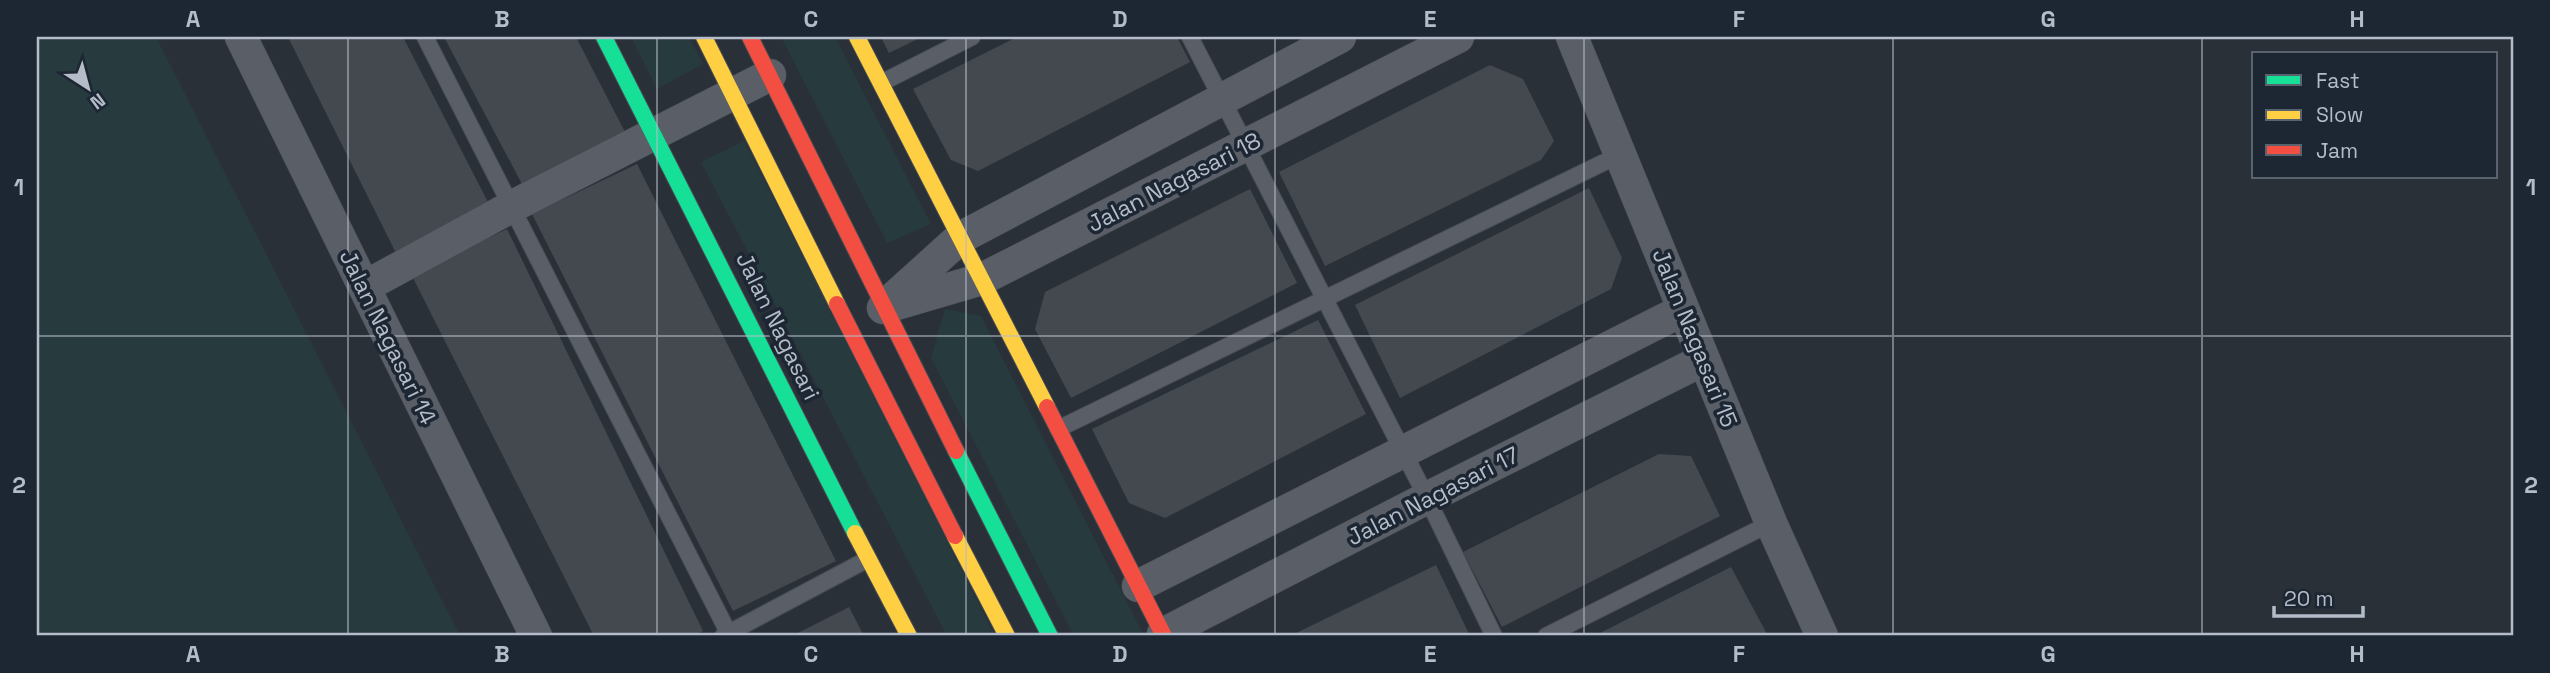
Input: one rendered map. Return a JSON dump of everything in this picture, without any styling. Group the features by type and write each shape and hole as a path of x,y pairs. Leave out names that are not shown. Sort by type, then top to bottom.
{"street":[{"name":"Jalan Nagasari 14","path":"241,37 536,636"},
{"name":"Jalan Nagasari","path":"604,37 656,132 909,636"},
{"path":"704,37 848,327 1007,636"},
{"path":"750,37 771,75 883,308 1050,636"},
{"path":"857,37 1164,635"},
{"path":"848,327 883,308 960,238 1340,37"},
{"name":"Jalan Nagasari 18","path":"883,308 982,279 1458,37"},
{"name":"Jalan Nagasari 15","path":"1572,37 1771,523 1822,636"},
{"path":"364,286 511,207 771,75"},
{"path":"1138,586 1684,310"},
{"name":"Jalan Nagasari 17","path":"1164,635 1427,498 1703,360"}],"lane":[{"path":"425,37 726,635 868,559"},
{"path":"879,84 972,37"},
{"path":"1191,37 1323,301 1427,498 1493,636"},
{"path":"1058,429 1621,154"},
{"path":"1546,636 1771,523"}],"green space":[{"path":"37,37 156,37 460,636 37,636"},
{"path":"631,37 689,37 703,64 657,89"},
{"path":"781,37 835,37 931,224 887,243"},
{"path":"744,141 995,636 947,636 701,162"},
{"path":"945,309 981,316 1144,636 1074,636 931,358"}],"building":[{"path":"288,37 403,37 489,204 396,253"},
{"path":"444,37 576,37 625,132 522,184"},
{"path":"881,37 922,37 889,53"},
{"path":"1017,37 1177,37 1190,62 978,171 951,160 913,89"},
{"path":"1490,65 1523,79 1554,141 1541,160 1325,266 1279,172"},
{"path":"637,164 836,561 733,611 532,214"},
{"path":"1589,188 1622,258 1611,289 1400,398 1355,305"},
{"path":"1250,189 1297,283 1071,398 1035,329 1045,292"},
{"path":"507,229 703,631 693,636 594,636 411,274"},
{"path":"1318,320 1366,414 1165,518 1129,503 1092,429"},
{"path":"1659,454 1691,456 1720,516 1502,627 1463,552"},
{"path":"1436,565 1470,636 1290,636"},
{"path":"1731,567 1768,636 1594,636"},
{"path":"849,607 864,636 792,636"}],"traffic: fast":[{"path":"604,37 855,533"},
{"path":"956,451 1050,636"}],"traffic: slow":[{"path":"704,37 837,304"},
{"path":"857,37 1047,407"},
{"path":"855,533 909,636"},
{"path":"955,536 1007,636"}],"traffic: jam":[{"path":"750,37 956,451"},
{"path":"837,304 955,536"},
{"path":"1047,407 1164,636"}]}
